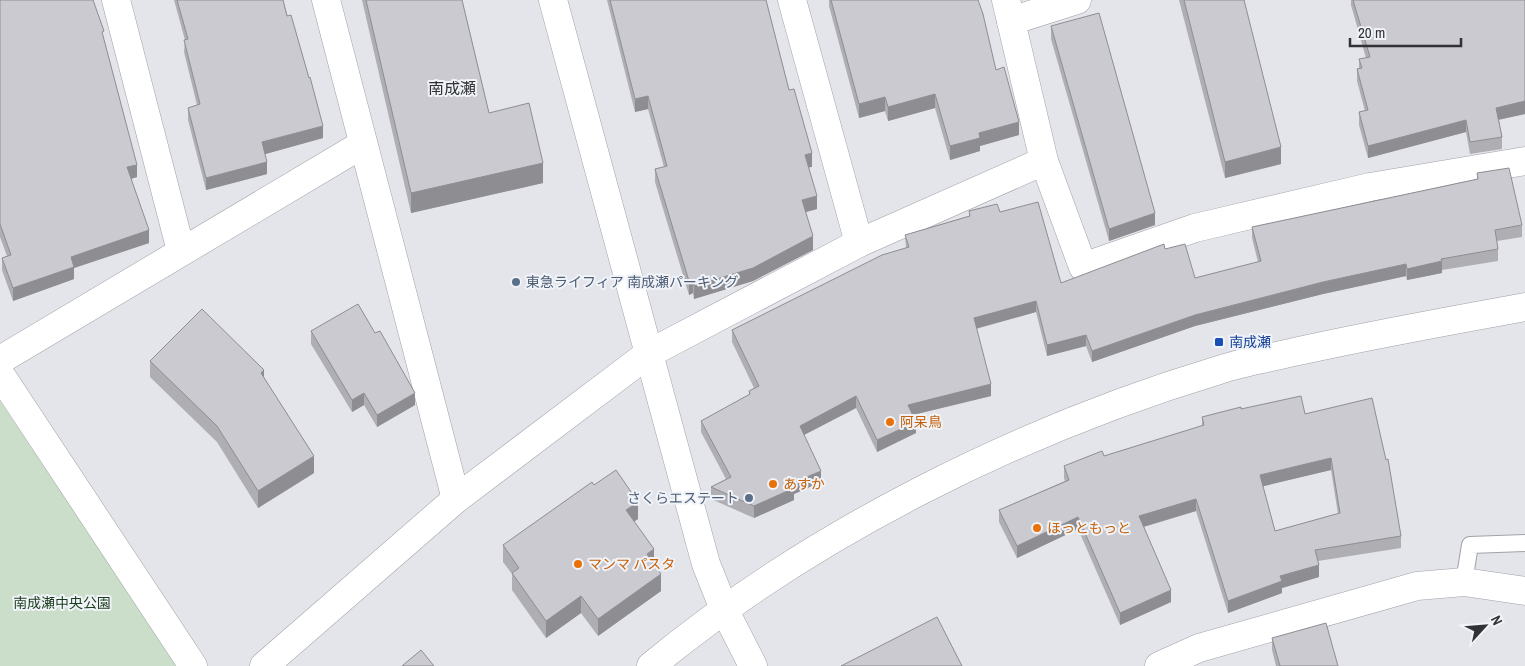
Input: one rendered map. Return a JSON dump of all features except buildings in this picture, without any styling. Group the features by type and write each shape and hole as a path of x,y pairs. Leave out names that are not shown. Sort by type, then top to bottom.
{"street":[{"path":"116,0 181,251"},
{"path":"326,0 456,499"},
{"path":"553,0 706,564 724,609 753,666"},
{"path":"792,0 858,243"},
{"path":"1077,0 1008,11 1044,161 1083,267 1196,228 1370,187 1525,161"},
{"path":"0,360 362,144"},
{"path":"264,666 456,499 648,354 858,243 1044,161"},
{"path":"651,666 724,609 867,521 1002,450 1092,414 1220,369 1358,338 1525,307"},
{"path":"0,374 193,666"},
{"path":"1159,666 1205,657 1417,586 1464,582 1525,590"}],"lane":[{"path":"1464,582 1470,545 1525,543"}],"green space":[{"name":"南成瀬中央公園","path":"0,401 179,666 0,666"}],"place":[{"name":"東急ライフィア 南成瀬パーキング","path":"516,282"},
{"name":"南成瀬","path":"1219,342"},
{"name":"阿呆鳥","path":"890,422"},
{"name":"あすか","path":"773,484"},
{"name":"さくらエステート","path":"749,498"},
{"name":"ほっともっと","path":"1037,528"},
{"name":"マンマ パスタ","path":"578,564"}],"district":[{"name":"南成瀬","path":"452,88"}]}
